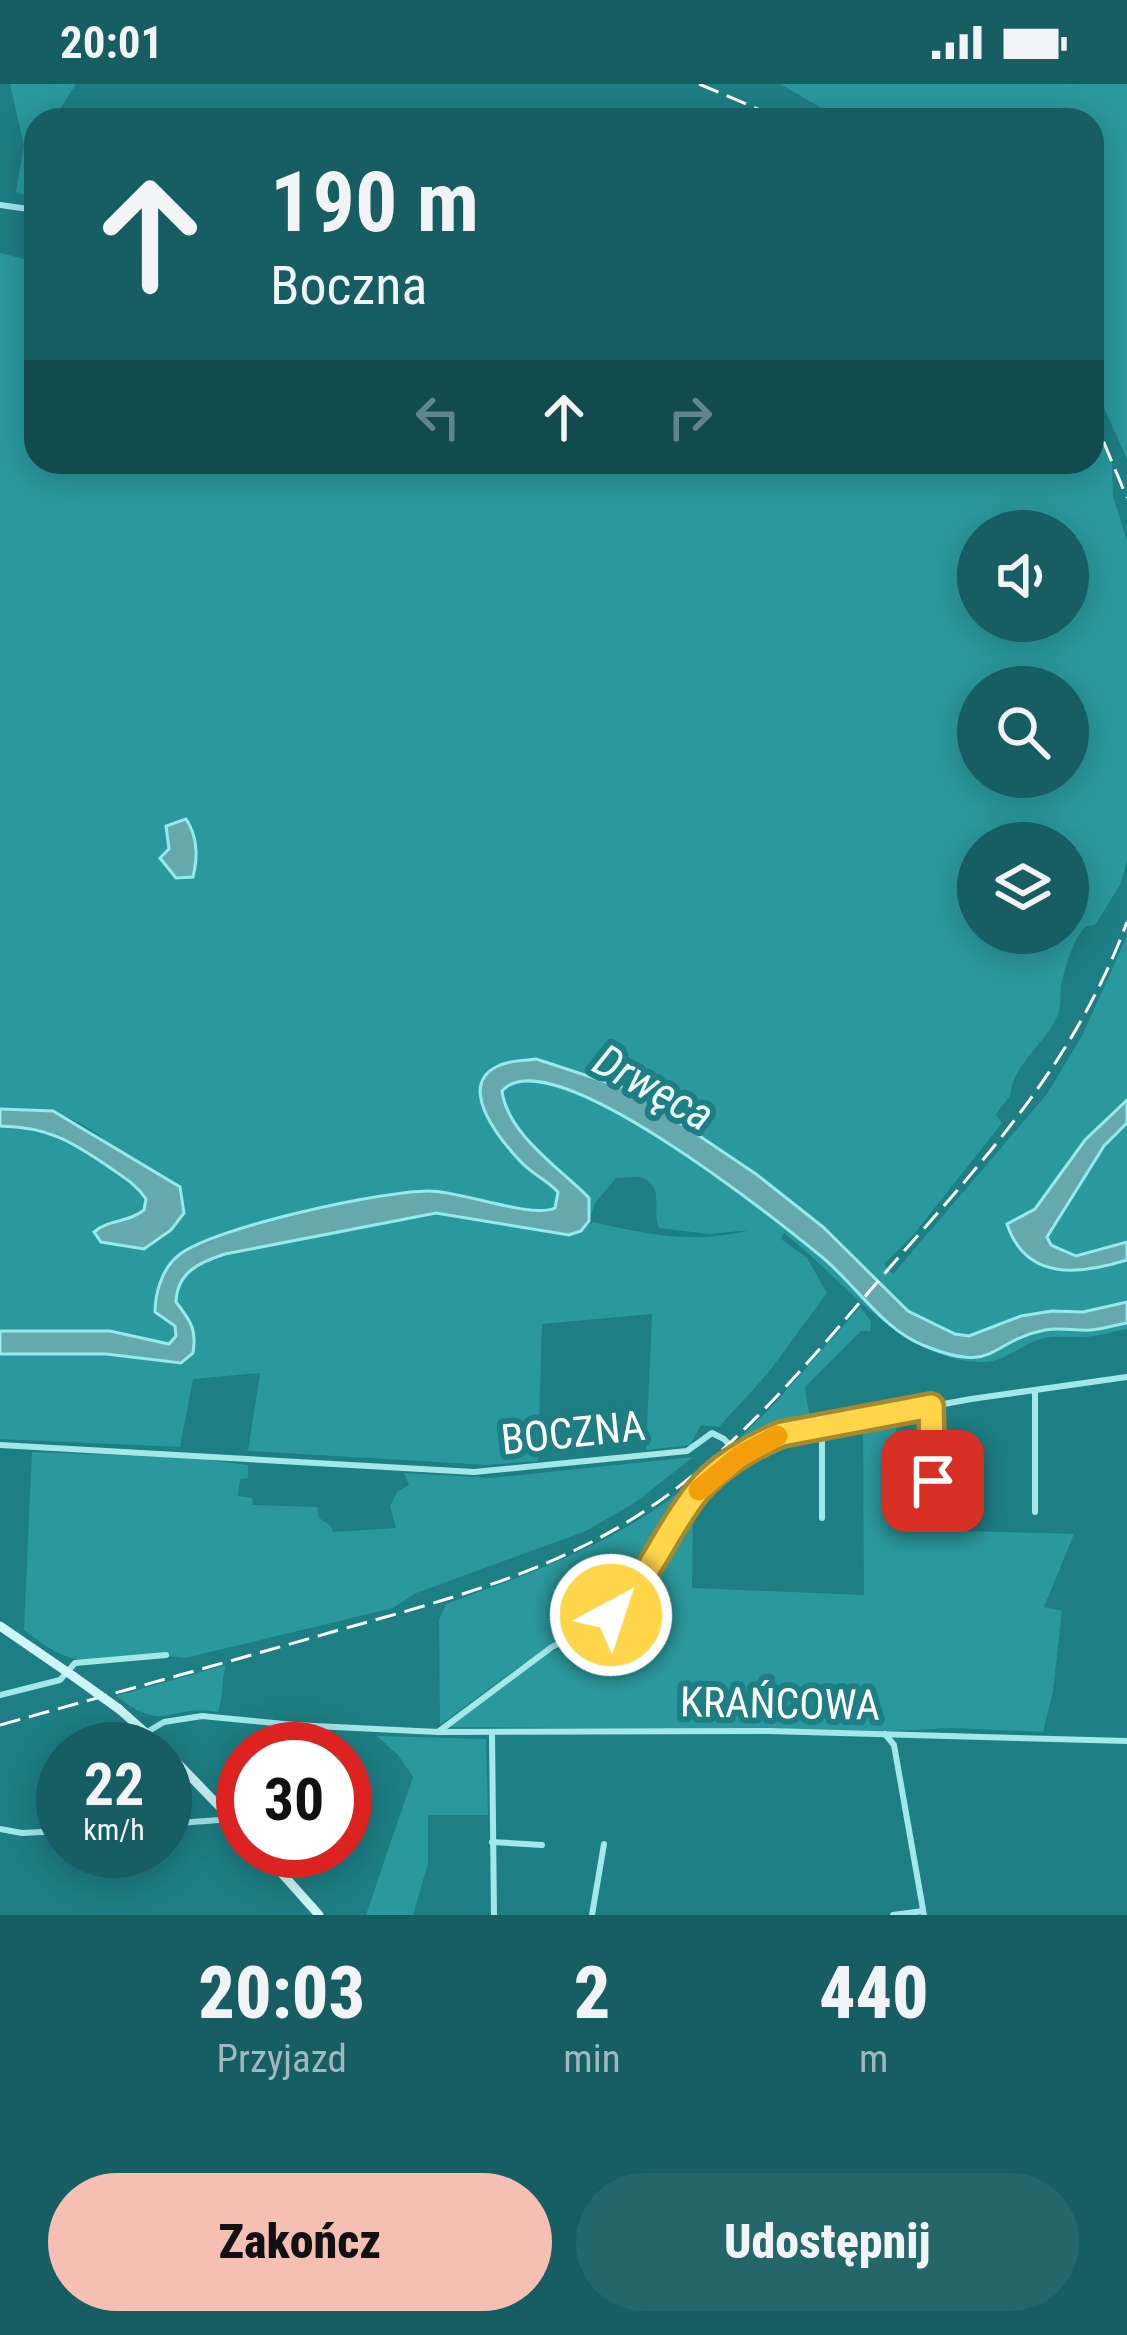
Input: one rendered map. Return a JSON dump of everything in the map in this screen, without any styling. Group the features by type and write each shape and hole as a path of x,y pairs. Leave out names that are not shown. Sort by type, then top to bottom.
{"main road":[{"path":"0,1626 135,1722"},
{"path":"192,1778 216,1803"},
{"path":"286,1878 319,1915"}],"street":[{"path":"438,1732 553,1647 595,1626 623,1604 695,1494 740,1456 782,1434 1127,1377"},
{"path":"1035,1392 1035,1512"},
{"path":"931,1406 934,1518"},
{"path":"822,1427 822,1518"},
{"name":"BOCZNA","path":"0,1444 474,1472 687,1451 712,1433 740,1456"},
{"path":"0,1695 60,1680 76,1663 166,1655"},
{"name":"KRAŃCOWA","path":"169,1722 202,1716 438,1732 885,1734 1127,1741"},
{"path":"492,1732 494,1915"},
{"path":"885,1734 894,1745 923,1913 893,1915"},
{"path":"0,1829 36,1833"},
{"path":"492,1842 542,1845"},
{"path":"592,1915 604,1844"}],"shaded area":[{"path":"10,84 76,84 61,108 24,108 24,146"},
{"path":"780,84 1127,84 1127,459 1104,408 1104,108 821,108"},
{"path":"24,146 24,195 16,192"},
{"path":"0,253 24,259 24,474 1104,474 1104,446 1112,462 1113,496 1127,541 1127,861 1120,885 1095,925 1089,926 1089,822 957,822 957,954 1070,954 1058,1014 996,1114 1002,1123 914,1234 884,1264 893,1274 1047,1094 1082,1036 1127,936 1127,1329 1044,1338 992,1361 955,1359 927,1349 875,1315 784,1233 781,1239 807,1258 827,1293 768,1373 719,1427 701,1425 690,1445 646,1450 652,1314 542,1324 538,1461 487,1465 248,1451 260,1373 193,1379 180,1447 0,1439 0,1126 32,1129 70,1143 124,1178 146,1199 144,1210 132,1219 105,1223 171,1230 105,1140 62,1116 0,1109","holes":["616,1178 649,1181 656,1193 659,1228 709,1234 749,1230 690,1237 593,1222 587,1226 595,1203"]},
{"path":"186,819 195,840 195,870 193,877 176,878 160,858 169,849 166,826"},
{"path":"536,1059 631,1090 756,1174 823,1227 908,1311 955,1334 969,1336 1021,1316 1083,1312 1127,1302 1127,1323 1091,1330 1045,1330 980,1357 925,1346 883,1318 798,1238 664,1140 566,1089 527,1081 502,1091 506,1107 537,1150 589,1198 589,1221 581,1231 569,1235 436,1213 225,1254 185,1276 177,1292 176,1302 194,1337 193,1353 181,1363 106,1354 0,1354 0,1331 110,1331 169,1344 176,1336 175,1326 155,1312 158,1288 168,1266 198,1244 261,1222 338,1204 429,1191 530,1210 555,1208 558,1192 513,1153 481,1100 486,1075 502,1064"},
{"path":"1127,1100 1127,1123 1104,1146 1047,1237 1051,1245 1076,1256 1127,1242 1127,1260 1073,1270 1056,1269 1027,1256 1007,1224 1035,1209 1085,1140"},
{"path":"0,1109 53,1111 180,1187 184,1213 171,1230 144,1249 101,1242 94,1232 144,1210 146,1199 124,1178 70,1143 32,1129 0,1126"},
{"path":"860,1307 871,1321 870,1331 861,1331 805,1387 811,1426 771,1435 743,1450 735,1443"},
{"path":"896,1418 897,1500 931,1498 932,1530 1074,1534 1044,1607 1062,1611 1043,1732 449,1727 551,1652 606,1629 650,1576 693,1506 692,1588 864,1595 863,1426"},
{"path":"727,1450 733,1456 729,1463 693,1494 622,1602 607,1617 520,1666 440,1725 439,1620 446,1604 530,1573 612,1535 671,1498"},
{"path":"32,1452 194,1458 248,1465 248,1478 240,1479 238,1496 252,1498 253,1505 317,1507 319,1518 333,1532 396,1528 390,1506 397,1492 409,1485 404,1473 492,1478 693,1457 636,1502 586,1531 416,1593 393,1608 185,1658 102,1661 62,1654 24,1630"},
{"path":"226,1665 218,1712 157,1716 116,1696"},
{"path":"377,1736 486,1739 488,1815 428,1815 428,1863 413,1915 366,1915 413,1777"}],"railway":[{"path":"699,84 756,108"},
{"path":"1104,443 1127,498"},
{"path":"0,1725 501,1581 582,1547 658,1502 727,1446 789,1383 1003,1135 1085,1014 1127,922"}],"slow traffic":[{"path":"699,1490 740,1456 777,1436"}],"route":[{"path":"611,1615 642,1581 695,1494 759,1443 782,1434 931,1406 933,1481"}],"water label":[{"name":"Drwęca","path":"654,1087"}]}
